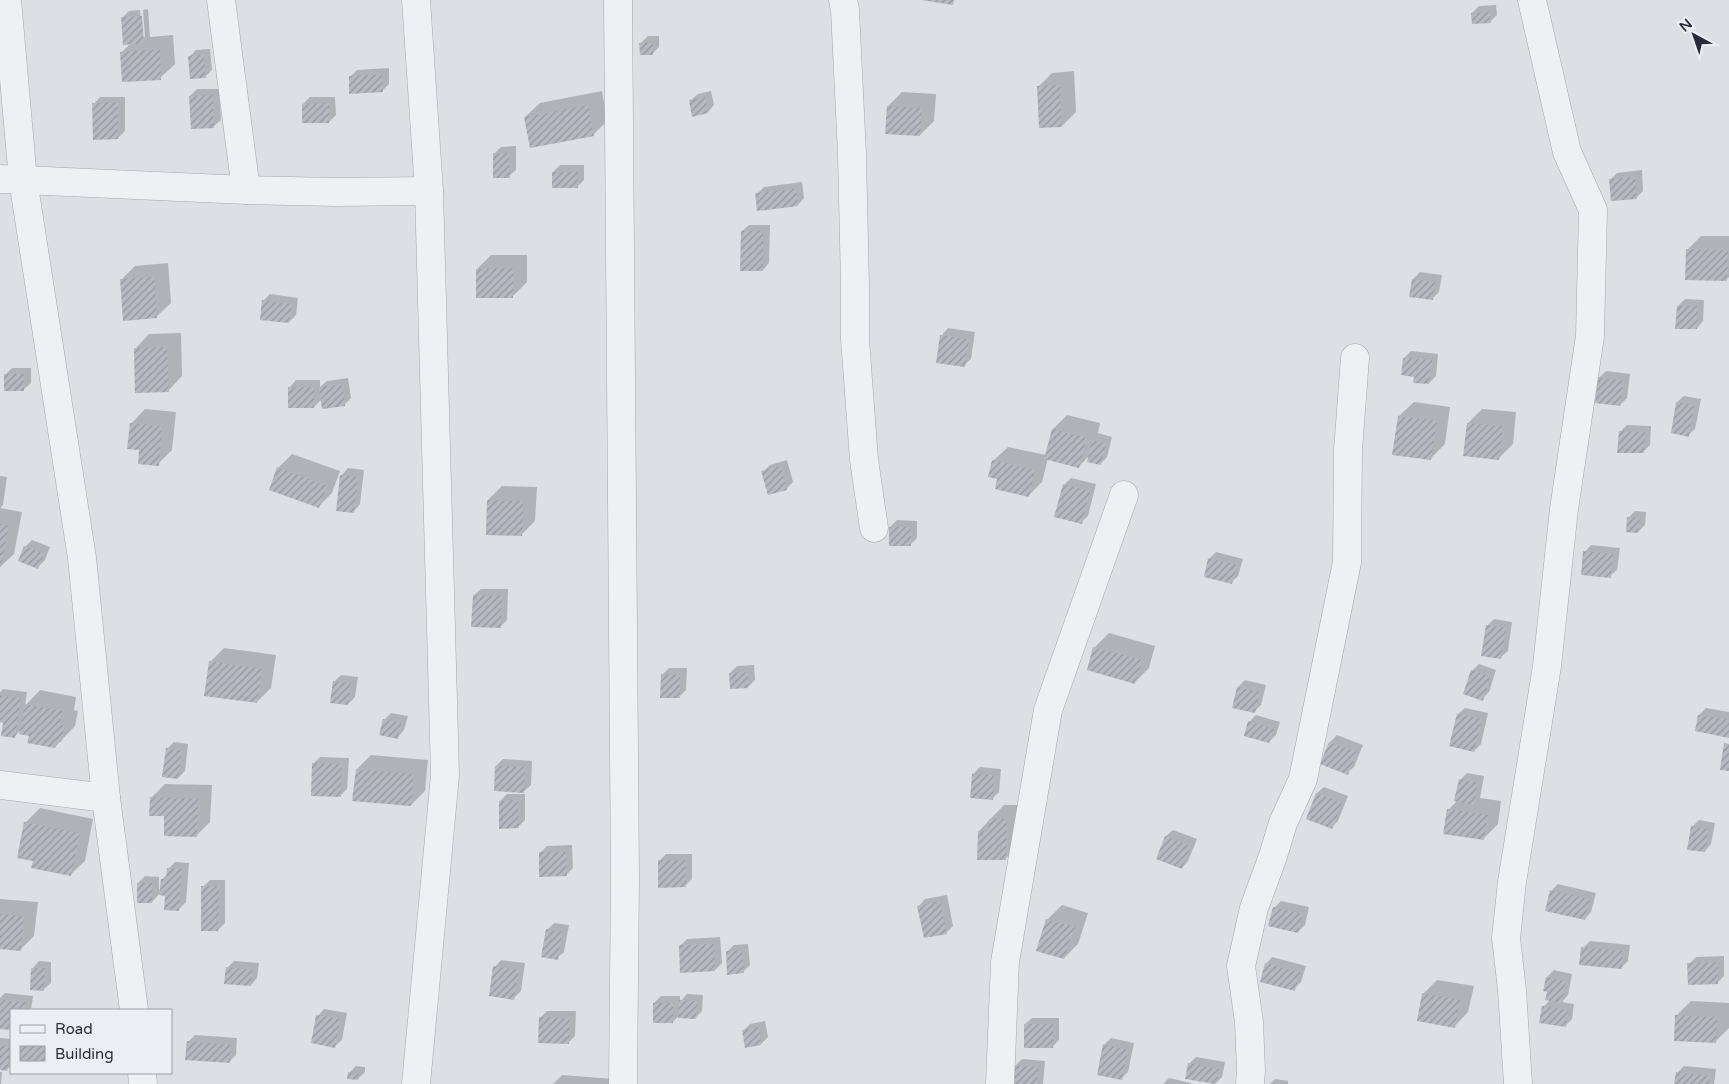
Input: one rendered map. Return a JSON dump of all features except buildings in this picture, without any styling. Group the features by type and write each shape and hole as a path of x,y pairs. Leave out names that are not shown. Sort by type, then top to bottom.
{"street":[{"path":"8,0 11,179 82,558 106,798 134,1009"},
{"path":"221,0 246,190"},
{"path":"416,0 428,191 445,776 416,1084"},
{"path":"843,0 852,154 855,339 864,460 874,528"},
{"path":"1518,1084 1512,990 1506,938 1512,882 1547,666 1564,509 1590,336 1593,210 1567,152 1532,0"},
{"path":"622,1 625,879 623,1084"},
{"path":"11,179 246,190 336,192 428,191"},
{"path":"1250,1084 1252,1070 1250,1022 1241,966 1254,908 1283,823 1303,780 1347,562 1348,450 1354,358"},
{"path":"1000,1084 1005,962 1048,710 1124,495"},
{"path":"0,785 106,798"}]}
